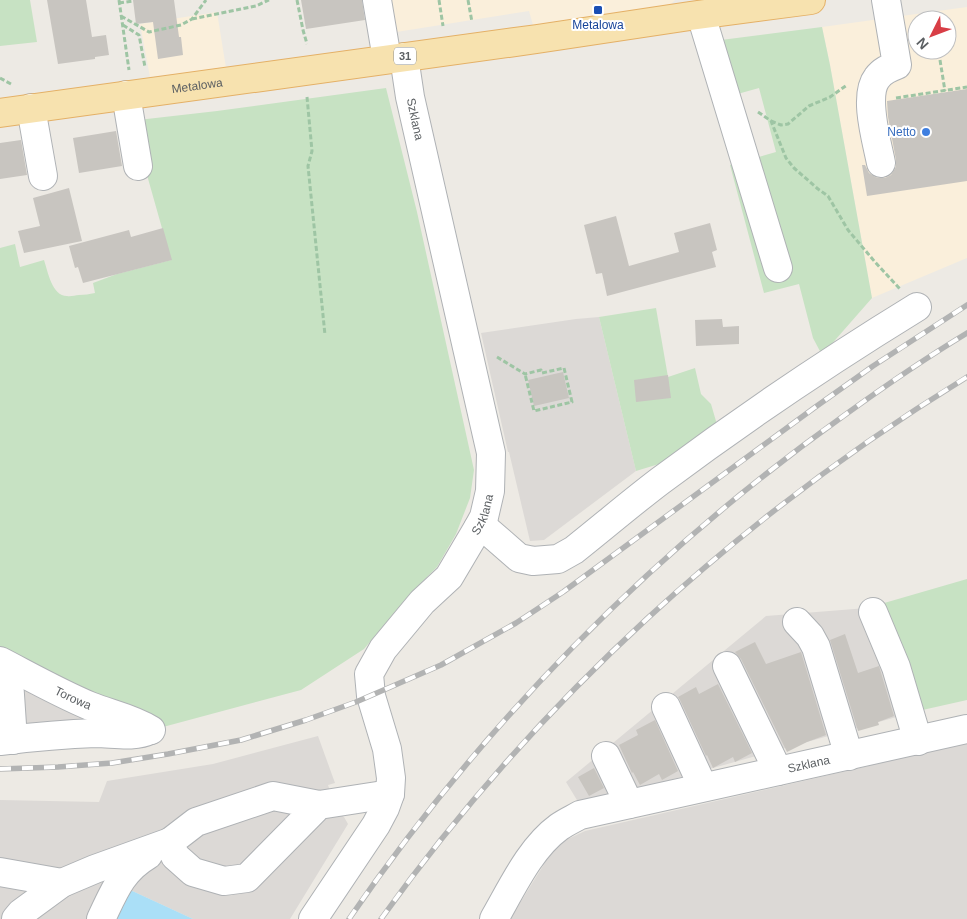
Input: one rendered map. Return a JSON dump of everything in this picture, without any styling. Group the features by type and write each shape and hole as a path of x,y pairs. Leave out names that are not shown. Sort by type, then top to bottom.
{"main road":[{"name":"Metalowa","path":"0,113 31,108 128,83 306,59 395,58 537,39 693,10 811,0"}],"lane":[{"name":"Szklana","path":"313,919 376,825 390,794 392,778 387,749 371,696 369,674 383,649 422,602 449,577 484,517 490,491 490,454 410,97 395,58 377,0"},
{"path":"881,163 872,118 872,86 877,77 897,65 886,0"},
{"path":"693,10 727,100 778,268"},
{"path":"128,83 138,166"},
{"path":"31,108 43,176"},
{"path":"478,528 488,531 519,558 533,561 558,559 574,550 659,482 819,369 909,299"},
{"path":"873,612 896,667 918,741"},
{"path":"797,622 810,636 816,647 849,756"},
{"path":"727,666 778,771"},
{"path":"4,670 7,741"},
{"name":"Torowa","path":"4,670 38,681 90,706 142,724 151,730 136,734 98,733 36,736 7,741"},
{"path":"666,707 703,787"},
{"name":"Szklana","path":"494,919 530,858 542,842 560,826 580,815 967,729"},
{"path":"606,756 629,804"},
{"path":"101,919 117,886 126,873 138,861 170,842 196,822 273,796 319,805 390,794"},
{"path":"170,842 175,856 193,872 224,881 247,878 319,805"},
{"path":"16,919 21,912 62,884 95,869 170,842"},
{"path":"0,872 62,884"}],"path":[{"path":"192,19 206,0"},
{"path":"121,16 149,32 181,25 192,19 256,6 269,0"},
{"path":"297,0 306,59 307,100 312,152 308,166 325,335"},
{"path":"439,0 444,32"},
{"path":"468,0 472,20"},
{"path":"128,83 119,1 133,1"},
{"path":"122,25 139,35 145,68"},
{"path":"940,60 945,91"},
{"path":"0,78 11,84"},
{"path":"727,100 760,113 770,121 781,125 788,124 809,106 838,93 851,82"},
{"path":"871,101 967,88"},
{"path":"770,121 786,158 794,168 828,196 848,230 909,299"},
{"path":"493,355 525,374 541,370 542,373 564,368 572,402 534,411 525,374"}],"shaded area":[{"path":"365,0 675,0 670,5 533,25 529,11 371,36"},
{"path":"967,7 967,258 872,298 822,27 907,15 907,60 957,60 957,10 945,10"},
{"path":"217,12 226,68 150,77 140,24"},
{"path":"599,317 636,471 544,540 530,541 481,333"},
{"path":"867,608 918,711 580,805 566,782 766,616"},
{"path":"0,671 112,730 11,749"},
{"path":"318,736 335,783 328,785 337,812 344,817 348,824 290,919 193,919 128,889 113,919 0,919 0,800 99,802 107,781 213,764"},
{"path":"967,741 967,919 510,919 555,849 568,839 585,831 864,767"}],"green space":[{"path":"0,0 30,0 37,42 0,46"},
{"path":"822,27 872,298 822,355 813,338 799,284 764,293 730,165 776,152 759,88 734,95 721,40"},
{"path":"386,88 417,212 474,470 470,498 456,534 437,567 409,595 364,649 301,690 163,727 64,684 0,648 0,248 15,244 20,267 44,260 54,288 62,295 95,293 93,283 117,274 171,260 145,168 138,120"},
{"path":"656,308 668,377 695,368 701,394 711,404 718,428 659,464 636,471 599,317"},
{"path":"967,579 967,700 918,711 867,608"}],"water":[{"path":"128,889 193,919 113,919"}],"building":[{"path":"47,0 86,0 92,37 106,35 109,55 95,57 95,59 58,64"},
{"path":"133,0 174,0 183,55 158,59 153,22 136,24"},
{"path":"301,0 362,0 365,20 306,29"},
{"name":"Netto","path":"967,89 967,181 867,196 862,165 865,165 869,173 877,178 885,178 891,175 896,167 887,101"},
{"path":"116,131 122,166 79,173 73,138"},
{"path":"21,140 27,175 0,179 0,143"},
{"path":"69,188 82,241 24,253 18,231 40,226 33,198"},
{"path":"616,216 629,266 679,252 674,233 710,223 717,250 712,252 716,267 607,296 602,273 596,274 584,225"},
{"path":"163,228 172,260 83,283 78,267 75,268 69,246 129,230 131,237"},
{"path":"722,319 723,327 739,326 739,344 696,346 695,320"},
{"path":"563,372 569,398 534,406 528,380"},
{"path":"668,375 671,398 636,402 634,380"},
{"path":"845,634 858,673 879,666 894,716 878,722 879,725 858,731 830,640"},
{"path":"755,642 766,664 801,652 826,735 787,752 741,659 735,652"},
{"path":"718,684 752,753 735,762 733,757 713,768 678,697 696,687 699,694"},
{"path":"655,720 678,771 662,780 659,774 640,785 632,773 619,745 638,735 636,730"},
{"path":"594,768 604,788 589,796 578,777"}],"railway":[{"path":"0,769 112,763 241,740 356,702 441,665 516,623 563,592 873,366 967,305"},
{"path":"349,919 400,847 455,778 513,711 573,647 637,585 703,526 771,470 872,395 967,333"},
{"path":"381,919 442,839 506,762 575,688 647,618 723,552 802,490 883,431 967,377"}],"place":[{"name":"Metalowa","path":"598,10"},
{"name":"Netto","path":"926,132"}]}
